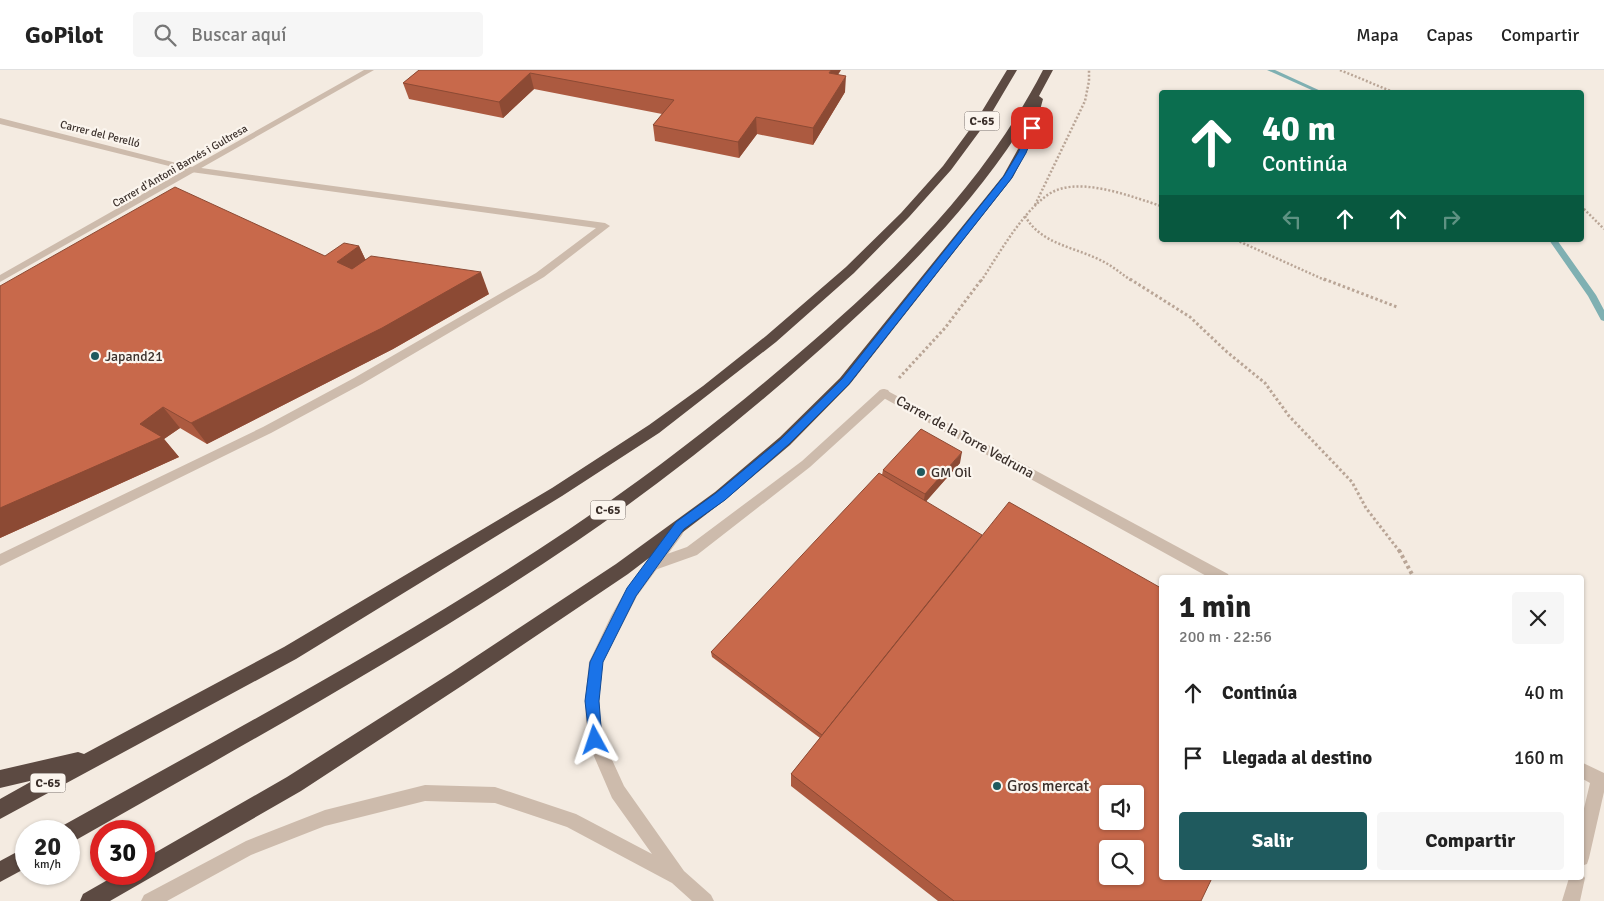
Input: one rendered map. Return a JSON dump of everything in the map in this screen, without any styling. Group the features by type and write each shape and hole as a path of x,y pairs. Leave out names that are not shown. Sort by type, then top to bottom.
{"highway":[{"name":"C-65","path":"0,809 307,643 557,492 654,429 771,339 850,270 905,215 947,168 981,122 1012,70"},
{"name":"C-65","path":"80,827 310,696 505,579 639,488 719,428 816,346 887,281 965,200 992,164 1041,86 1048,70"},
{"path":"155,864 294,784 456,680 622,569 720,496 785,442 839,388 867,355 1008,177 1022,153 1032,128 1041,86"},
{"path":"0,779 97,757"},
{"path":"0,872 15,863"},
{"path":"90,901 118,885"}],"street":[{"name":"Carrer d'Antoni Barnés i Gultresa","path":"0,279 370,70"},
{"name":"Carrer del Perelló","path":"0,121 169,162 194,170 605,226 540,275 358,382 268,430 0,560"},
{"name":"Carrer de la Torre Vedruna","path":"652,565 692,550 806,464 884,393 1218,575"},
{"path":"680,526 632,592 596,662 592,701 595,740 618,792 678,877 705,901"},
{"path":"1584,772 1599,779 1584,845"},
{"path":"150,901 246,849 325,818 425,793 495,795 551,813 570,820 678,877"},
{"path":"1572,901 1577,880"}],"path":[{"path":"1033,208 1061,149 1082,112 1088,86 1089,70"},
{"path":"1340,70 1388,90"},
{"path":"884,393 946,328 1025,216 1059,189 1086,187 1159,205"},
{"path":"1584,209 1604,229"},
{"path":"1025,216 1029,223 1049,240 1105,262 1159,299 1190,317 1227,352 1265,383 1289,416 1352,482 1366,508 1403,555 1413,575"},
{"path":"1240,242 1318,277 1397,307"}],"building":[{"path":"419,70 831,70 829,73 846,76 813,128 756,117 738,142 653,125 674,100 530,73 499,102 403,83"},
{"path":"175,187 325,256 344,243 359,246 337,262 352,269 371,256 481,272 382,328 191,423 163,407 140,424 162,437 0,508 0,286"},
{"name":"GM Oil","path":"921,429 962,452 925,494 883,470"},
{"path":"879,473 982,535 822,735 711,652"},
{"path":"1009,502 1159,587 1159,880 1211,880 1201,901 954,901 791,774"}],"waterway":[{"path":"1270,70 1315,90"},
{"path":"1554,242 1592,295 1604,318"}],"place":[{"name":"Japand21","path":"95,356"},
{"name":"GM Oil","path":"921,472"},
{"name":"Gros mercat","path":"997,786"}],"route":[{"path":"595,740 592,701 596,662 632,592 680,526 720,496 785,442 846,382 1008,177 1022,153 1032,128"}]}
